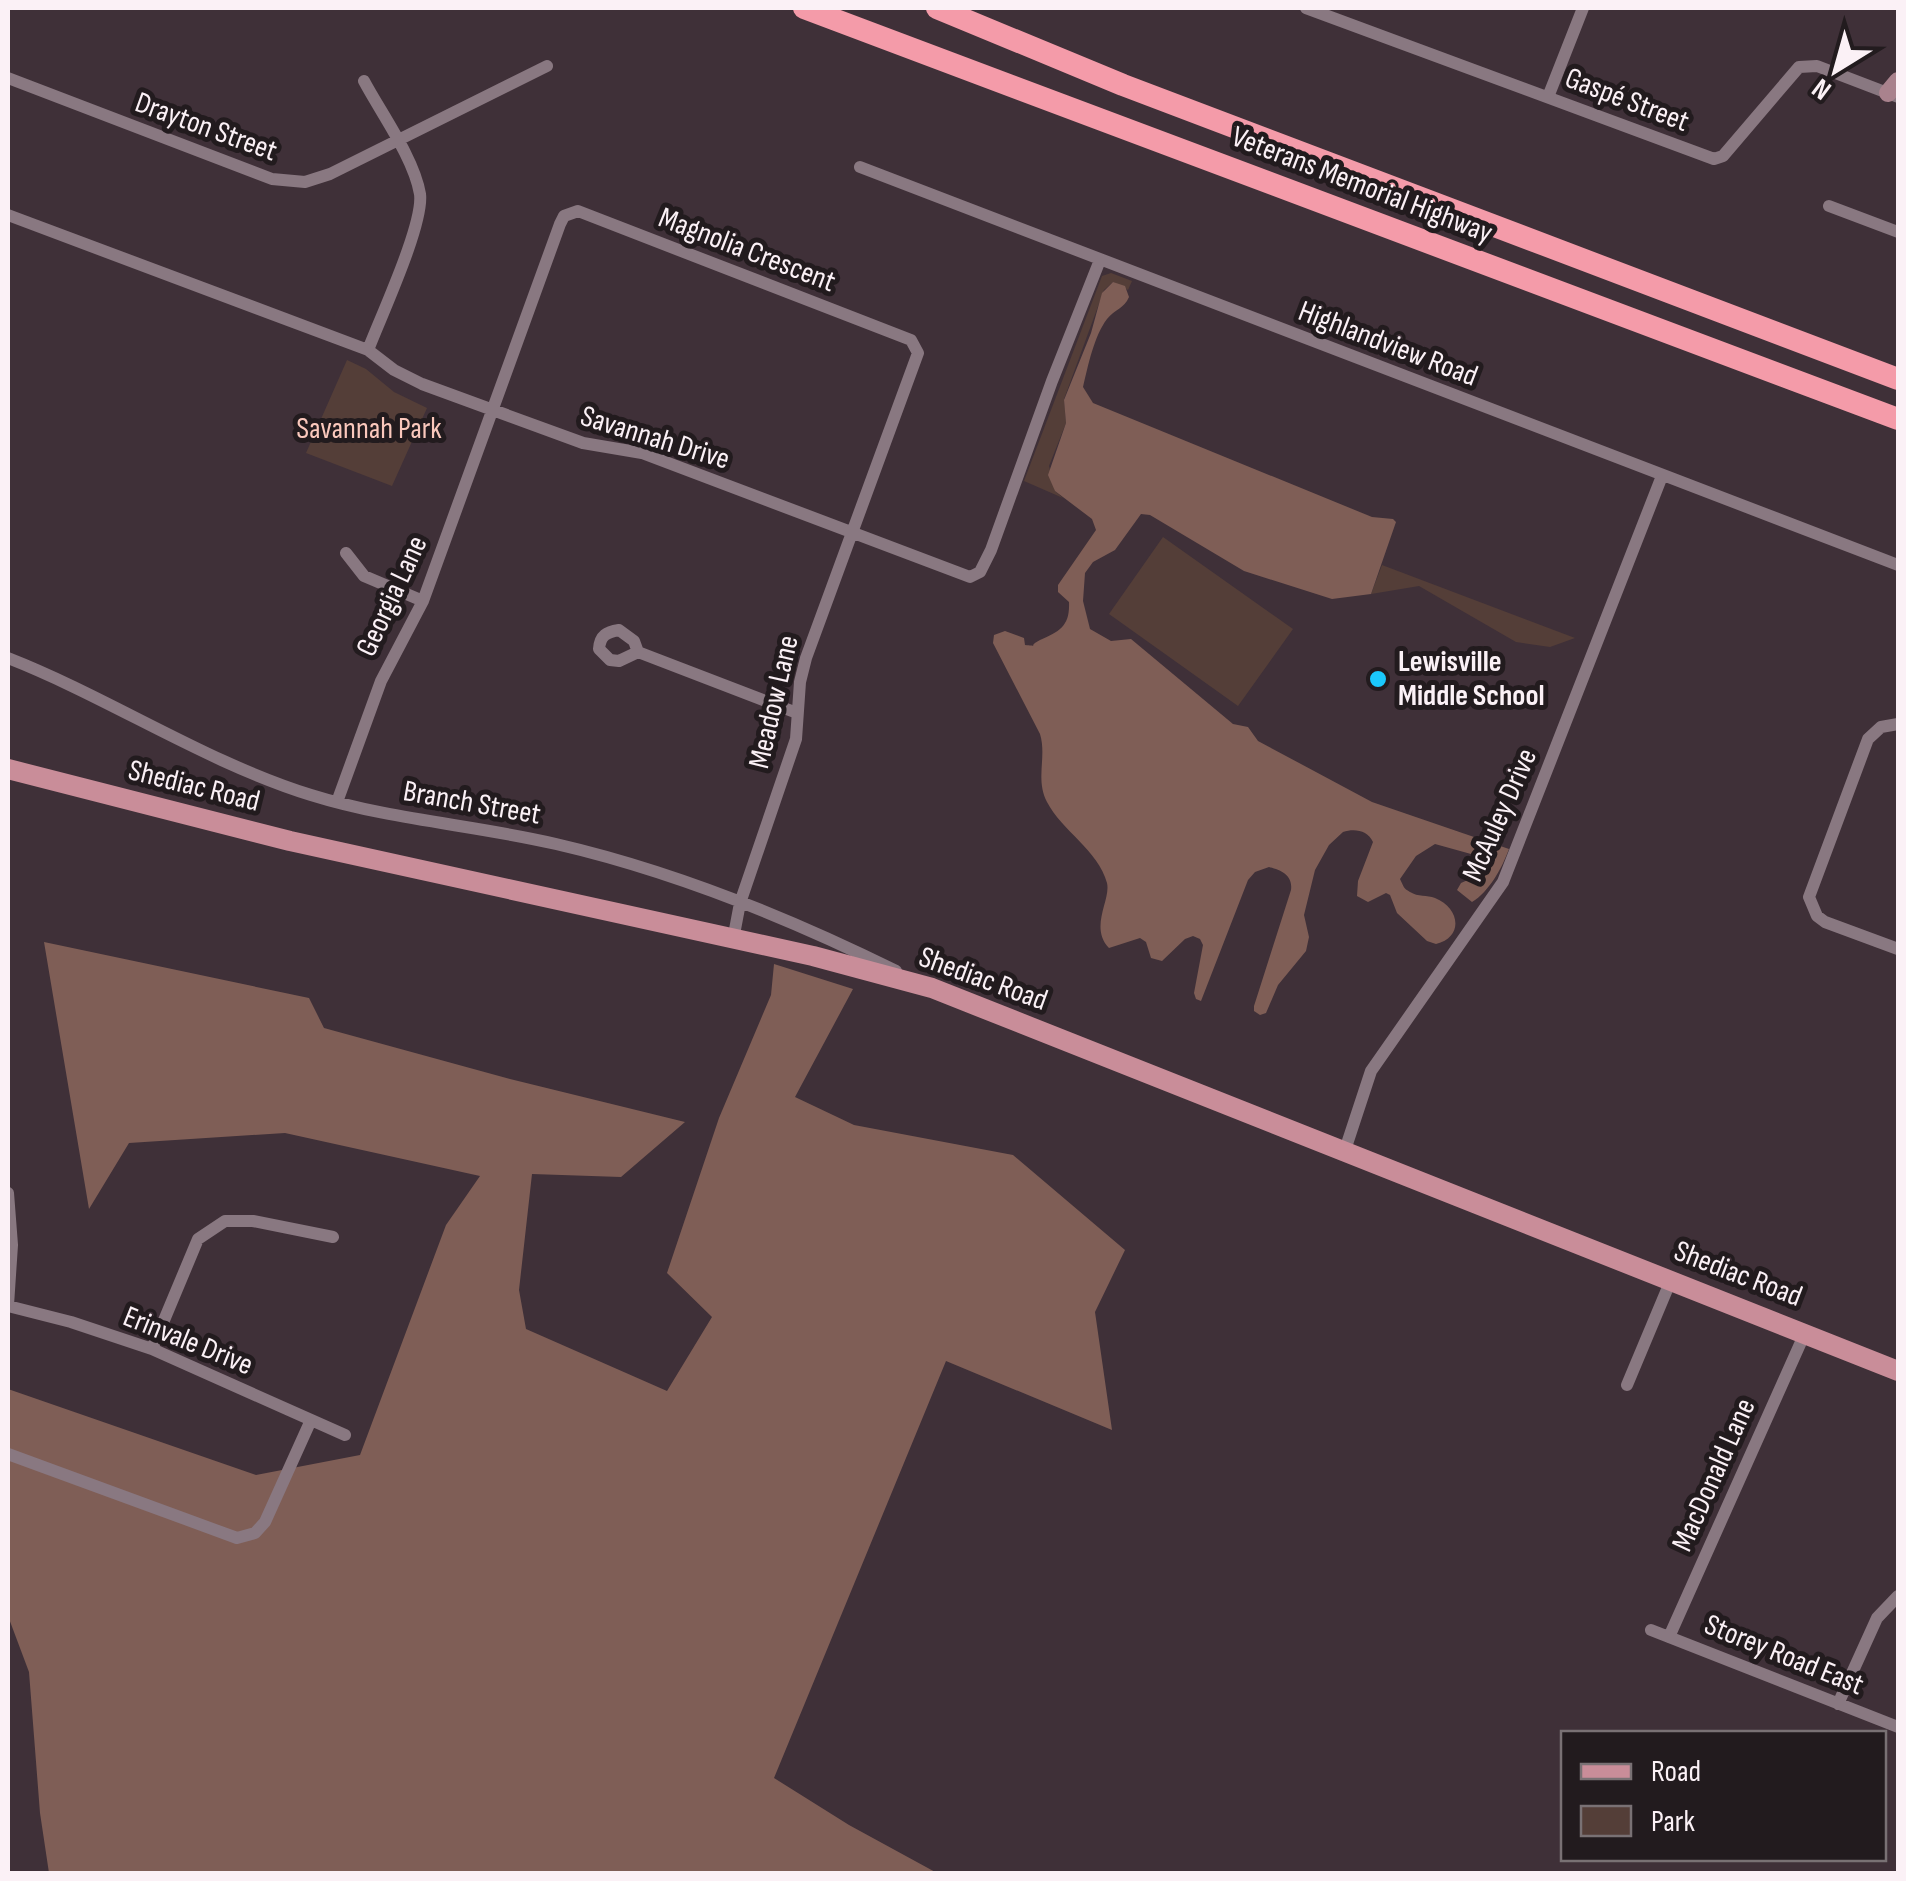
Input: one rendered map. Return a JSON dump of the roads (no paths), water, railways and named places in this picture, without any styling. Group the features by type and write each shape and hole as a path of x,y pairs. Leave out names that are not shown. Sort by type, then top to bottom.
{"highway":[{"name":"Veterans Memorial Highway","path":"804,8 1898,419"},
{"name":"Veterans Memorial Highway","path":"936,8 1123,85 1898,379"}],"main road":[{"name":"Shediac Road","path":"8,770 290,841 814,956 932,988 1898,1371"}],"street":[{"name":"Gaspé Street","path":"1306,8 1714,159 1723,156 1799,67 1817,66 1895,90"},
{"path":"1548,97 1583,8"},
{"name":"Drayton Street","path":"8,78 280,181 314,180 547,66"},
{"path":"364,82 417,180 420,205 368,350"},
{"name":"Highlandview Road","path":"860,168 1898,565"},
{"path":"1828,206 1898,232"},
{"name":"Magnolia Crescent","path":"494,410 560,224 564,216 578,210 916,345 918,353 852,534"},
{"name":"Savannah Drive","path":"8,215 368,350 394,370 422,384 583,442 642,454 970,577 980,572 1100,260"},
{"name":"Georgia Lane","path":"337,802 381,681 424,600 494,410"},
{"name":"McAuley Drive","path":"1344,1153 1371,1071 1509,869 1662,476"},
{"name":"Meadow Lane","path":"733,940 740,903 796,739 806,658 852,534"},
{"path":"346,553 364,576 424,600"},
{"path":"638,652 797,713"},
{"name":"Branch Street","path":"8,658 47,673 250,773 337,802 556,844 614,860 740,903 840,943 932,988"},
{"path":"1898,724 1881,727 1868,739 1808,897 1817,916 1825,922 1898,950"},
{"path":"8,1192 12,1245 8,1305"},
{"path":"152,1349 198,1239 225,1221 253,1221 332,1237"},
{"path":"1627,1385 1671,1280"},
{"name":"Erinvale Drive","path":"8,1305 152,1349 346,1436"},
{"name":"MacDonald Lane","path":"1669,1636 1805,1333"},
{"path":"8,1454 237,1538 254,1532 265,1522 311,1420"},
{"path":"1838,1704 1877,1618 1898,1596"},
{"name":"Storey Road East","path":"1651,1630 1898,1727"}],"place":[{"name":"Lewisville Middle School","path":"1378,679"}],"park label":[{"name":"Savannah Park","path":"369,429"}]}
